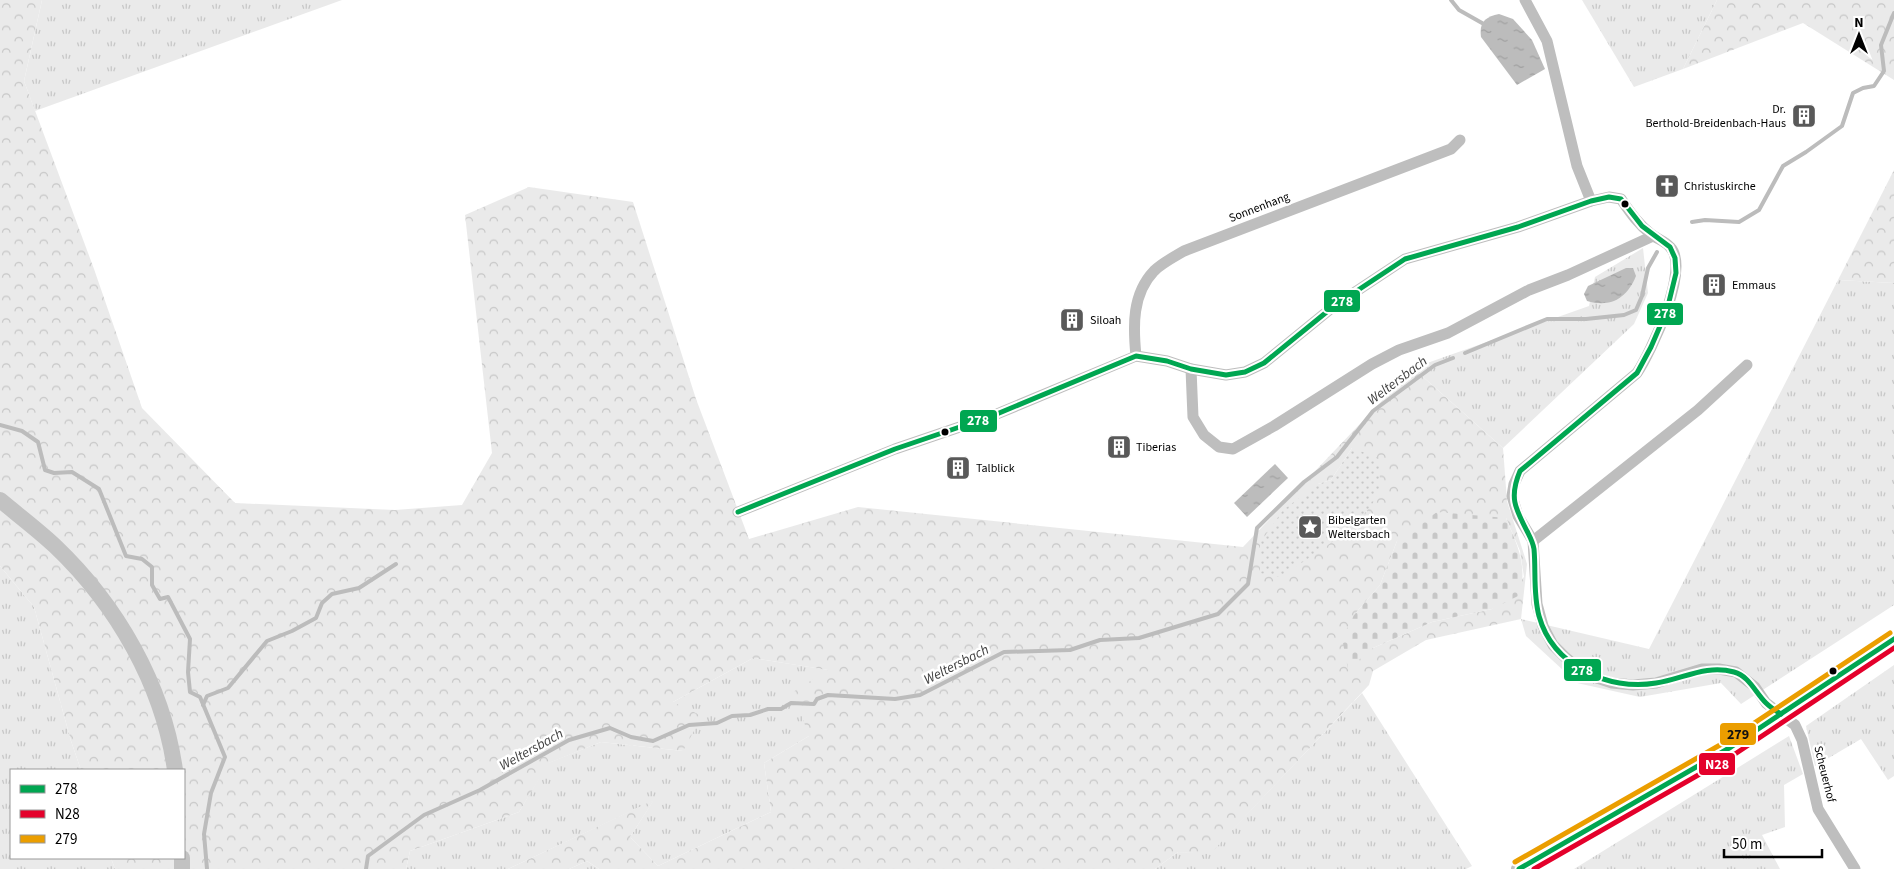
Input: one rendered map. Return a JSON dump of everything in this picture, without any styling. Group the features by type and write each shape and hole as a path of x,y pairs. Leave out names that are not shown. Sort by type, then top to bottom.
{"main road":[{"path":"0,500 56,546 101,597 130,641 158,702 172,751 175,769"},
{"path":"1519,869 1534,865 1763,727 1894,639"}],"street":[{"path":"1525,0 1547,41 1577,166 1591,200"},
{"name":"Sonnenhang","path":"1136,356 1136,304 1145,282 1155,269 1184,251 1451,149 1460,140"},
{"path":"738,512 895,449 992,416 1136,356 1167,361 1191,369 1226,375 1245,372 1264,363 1334,306 1405,259 1556,215 1591,200 1609,197 1620,199 1637,222 1653,236 1671,247 1675,258 1672,292 1657,337 1637,373 1520,471 1514,484 1512,496 1518,516 1533,541 1537,604 1543,626 1553,645 1578,668 1594,677 1612,683 1633,685 1656,683 1702,669 1736,672 1755,687 1766,703 1781,714"},
{"path":"1191,369 1193,417 1204,435 1219,447 1233,449 1274,426 1372,364 1399,350 1448,333 1529,290 1568,275 1653,236"},
{"path":"1533,541 1698,410 1747,365"},
{"name":"Scheuerhof","path":"1781,714 1795,726 1802,740 1818,809 1855,869"}],"green space":[{"path":"0,0 42,0 24,81 94,269 142,408 235,503 395,510 462,505 492,453 465,215 529,187 633,202 696,399 749,539 858,507 1243,547 1413,368 1503,448 1507,501 1527,564 1521,619 1426,640 1373,671 1369,685 1210,854 1178,852 1155,869 599,869 587,861 569,869 508,869 654,800 630,837 658,866 771,812 764,763 809,736 793,692 828,670 753,658 673,702 702,716 683,751 601,742 549,763 519,812 410,851 406,869 115,869 111,859 185,859 185,769 81,769 71,741 34,607 0,566","holes":["1352,448 1367,512 1318,484 1331,480","1506,518 1520,551 1524,577 1492,609 1432,622 1373,648 1354,615 1380,585 1397,541"]},
{"path":"42,0 342,0 35,111 24,81"},
{"path":"1582,0 1717,0 1683,69 1634,87"},
{"path":"1717,0 1894,0 1894,80 1803,23 1683,69"},
{"path":"1894,170 1894,283 1838,280"},
{"path":"1643,248 1648,293 1634,324 1503,448 1413,368 1589,306 1595,277"},
{"path":"1838,280 1894,283 1894,605 1741,704 1721,683 1640,697 1577,683 1526,636 1521,619 1649,649"},
{"name":"Bibelgarten Weltersbach","path":"1352,448 1379,458 1380,485 1374,501 1352,526 1321,550 1280,577 1260,573 1260,543 1283,510 1318,484 1331,480"},
{"path":"1437,512 1506,518 1518,547 1522,564 1520,595 1492,609 1432,622 1373,648 1348,669 1342,638 1354,615 1380,585 1397,541"},
{"path":"0,566 34,607 71,741 81,769 10,769 10,859 111,859 115,869 0,869"},
{"path":"753,658 829,670 809,736 764,763 771,812 658,866 630,837 653,801 508,869 406,869 410,851 519,812 548,763 601,742 683,751 673,702"},
{"path":"1894,665 1894,776 1888,780 1861,739 1815,766 1806,726"},
{"path":"1362,693 1472,866 1466,869 1155,869 1178,852 1210,853"},
{"path":"1789,736 1803,774 1784,785 1785,827 1762,835 1780,869 1574,869"},
{"path":"587,861 599,869 569,869"}],"water":[{"path":"1499,14 1513,19 1532,40 1545,69 1517,85 1481,37 1481,28 1484,21"},
{"path":"1626,268 1633,268 1636,276 1623,295 1611,302 1596,303 1587,301 1584,294 1588,286"},
{"path":"1275,464 1288,478 1247,517 1234,503"}],"waterway":[{"path":"1451,0 1459,10 1482,23"},
{"name":"Weltersbach","path":"1692,222 1705,220 1739,222 1759,210 1783,166 1842,126 1853,93 1863,88 1874,86 1884,71 1881,45 1894,13"},
{"name":"Weltersbach","path":"1465,353 1547,319 1586,319 1624,315 1636,310 1642,296 1648,268 1657,252"},
{"name":"Weltersbach","path":"366,869 368,856 424,815 480,790 569,740 610,728 631,737 653,741 689,725 717,723 732,716 750,715 768,709 781,709 791,703 814,704 817,699 828,695 895,699 920,695 1004,652 1070,650 1100,640 1139,638 1218,614 1248,584 1257,528 1304,482 1337,457 1373,411 1435,365 1453,358"},
{"path":"0,425 22,431 38,442 45,470 54,473 72,472 99,489 126,556 142,559 152,567 152,585 160,599 168,597 190,639 188,672 190,692 200,697 225,757 211,793 204,834 207,869"},
{"path":"203,705 207,696 228,688 267,641 292,631 316,618 322,603 332,594 359,588 396,564"}],"transit line":[{"name":"278","path":"738,512 895,449 992,416 1136,356 1167,361 1191,369 1226,375 1245,372 1264,363 1334,306 1405,259 1518,227 1591,201 1609,197 1621,199 1642,226 1670,247 1675,258 1676,273 1667,310 1637,373 1520,471 1514,495 1519,516 1534,546 1536,599 1539,616 1546,634 1556,649 1585,671 1602,678 1619,683 1638,684 1656,683 1704,671 1724,670 1734,672 1744,677 1766,703 1781,714"},
{"name":"279","path":"1515,862 1727,741 1890,633"},
{"name":"278","path":"1519,869 1731,747 1894,639"},
{"name":"N28","path":"1534,869 1735,754 1894,648"}],"place":[{"name":"Dr. Berthold-Breidenbach-Haus","path":"1804,116"},
{"name":"Christuskirche","path":"1667,186"},
{"name":"Emmaus","path":"1714,285"},
{"name":"Siloah","path":"1072,320"},
{"name":"Tiberias","path":"1119,447"},
{"name":"Talblick","path":"958,468"},
{"name":"Bibelgarten Weltersbach","path":"1310,527"}]}
